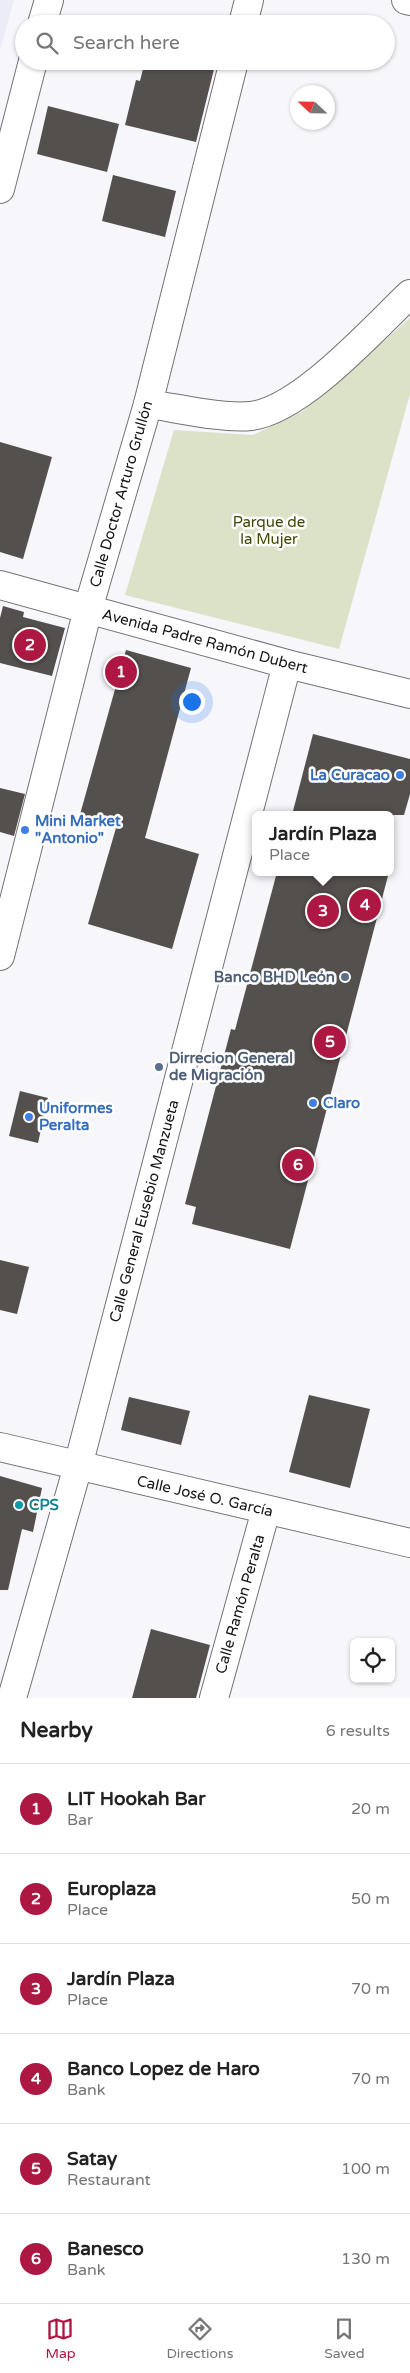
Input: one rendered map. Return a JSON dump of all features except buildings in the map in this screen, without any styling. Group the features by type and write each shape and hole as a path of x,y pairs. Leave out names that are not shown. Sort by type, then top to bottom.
{"street":[{"path":"45,15 49,0"},
{"path":"245,15 249,0"},
{"path":"406,0 410,1"},
{"path":"0,189 31,70"},
{"name":"Calle Doctor Arturo Grullón","path":"0,956 88,609 148,404 232,70"},
{"path":"148,404 237,416 261,414 278,408 323,376 410,294"},
{"name":"Avenida Padre Ramón Dubert","path":"0,586 287,664 410,694"},
{"name":"Calle General Eusebio Manzueta","path":"12,1698 78,1466 287,664"},
{"name":"Calle José O. García","path":"0,1447 410,1543"},
{"name":"Calle Ramón Peralta","path":"214,1698 266,1510"}],"shaded area":[{"path":"0,0 14,0 0,51"}],"green space":[{"name":"Parque de la Mujer","path":"410,318 410,394 339,649 125,595 174,430 253,435 303,411"}],"place":[{"name":"Europlaza","path":"30,645"},
{"name":"LIT Hookah Bar","path":"121,672"},
{"name":"La Curacao","path":"400,775"},
{"name":"Mini Market \"Antonio\"","path":"25,830"},
{"name":"Banco Lopez de Haro","path":"365,905"},
{"name":"Jardín Plaza","path":"323,911"},
{"name":"Banco BHD León","path":"345,977"},
{"name":"Satay","path":"330,1042"},
{"name":"Dirrecion General de Migración","path":"159,1067"},
{"name":"Claro","path":"313,1103"},
{"name":"Uniformes Peralta","path":"29,1117"},
{"name":"Banesco","path":"298,1165"},
{"name":"CPS","path":"19,1505"}]}
